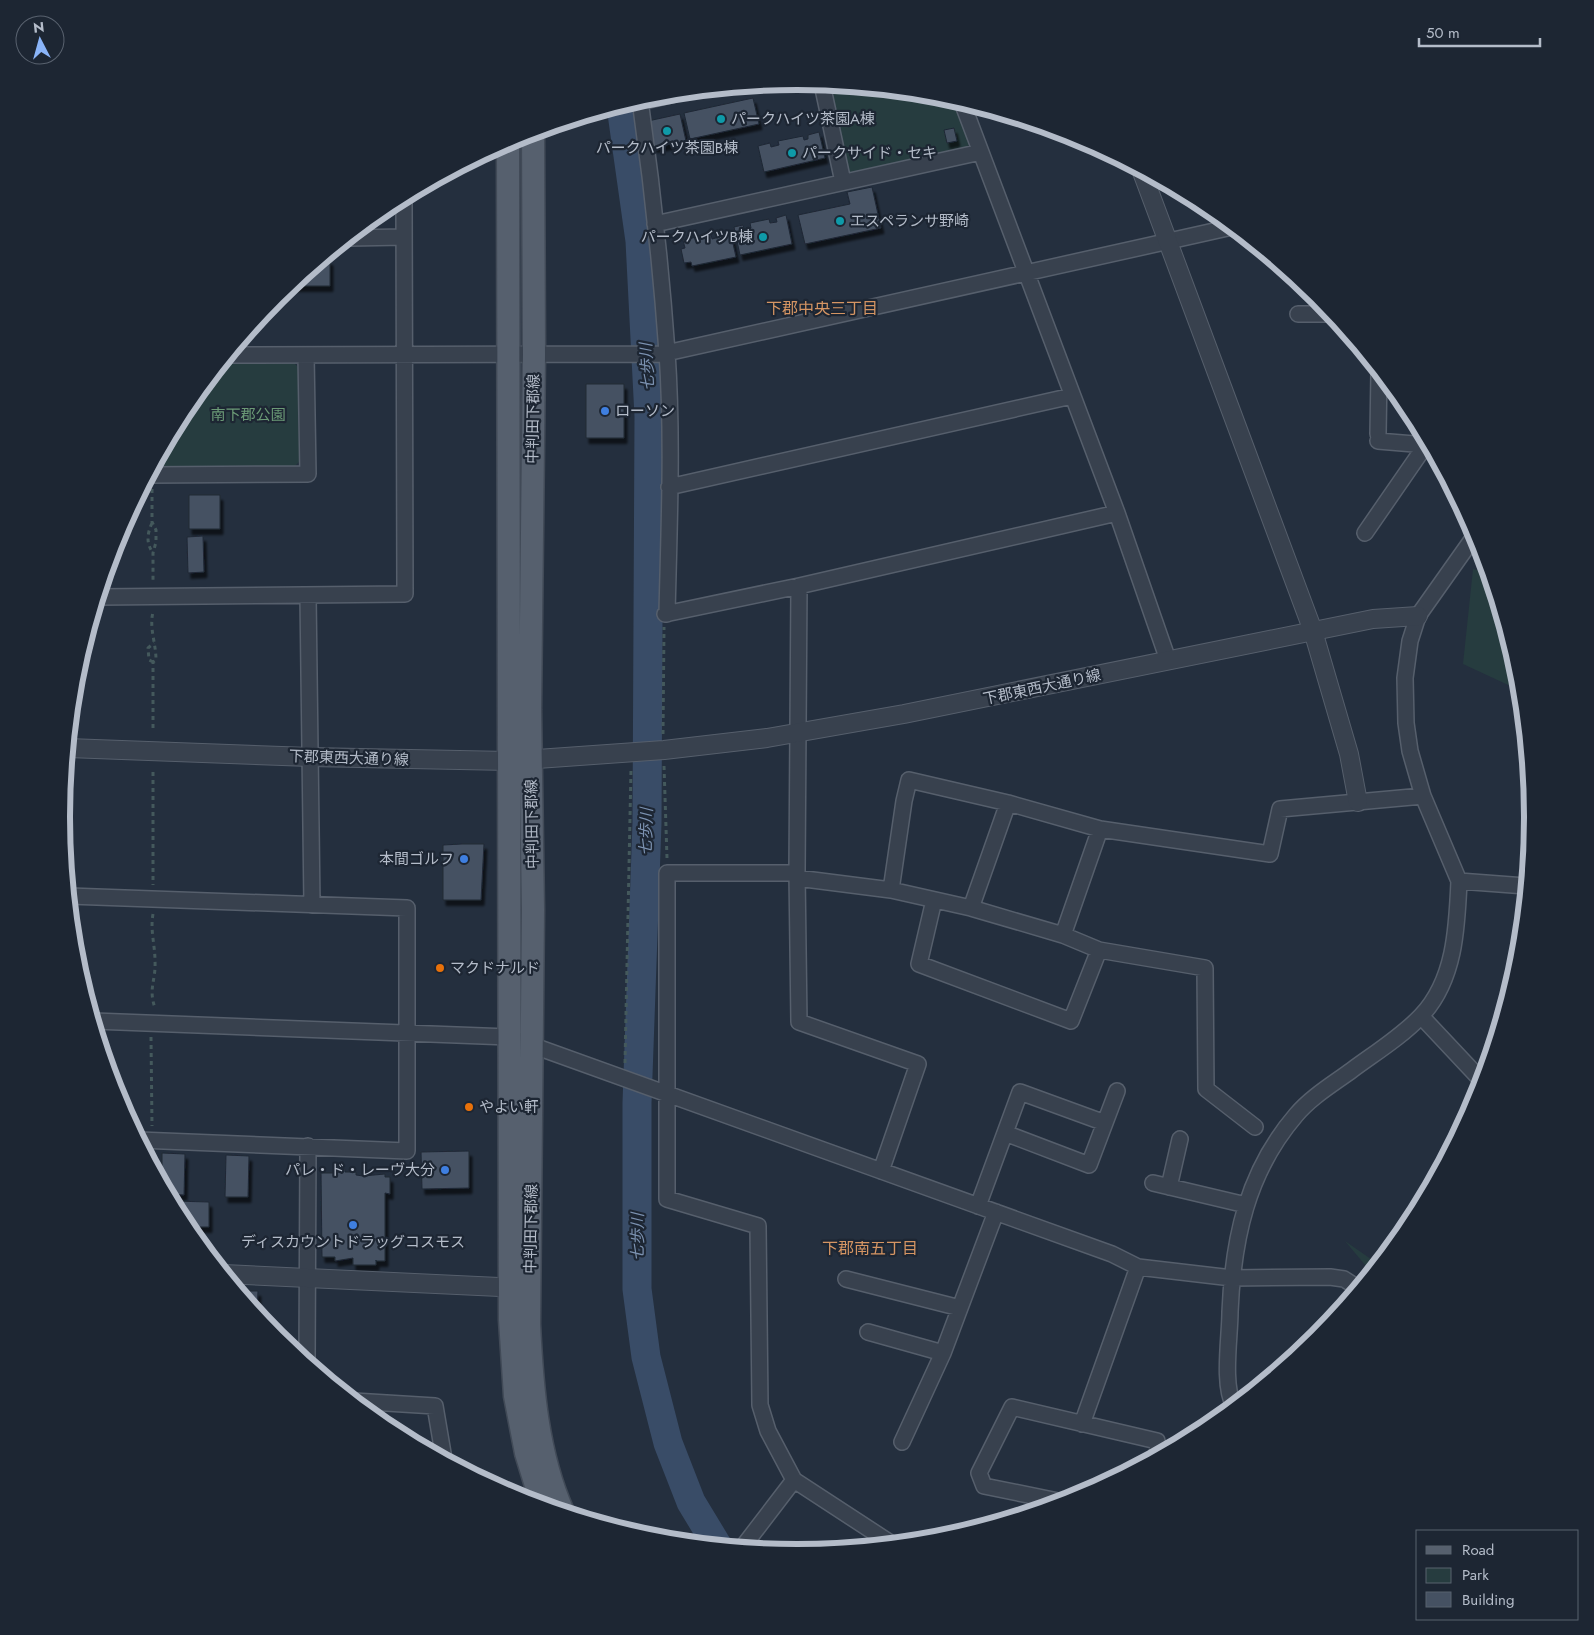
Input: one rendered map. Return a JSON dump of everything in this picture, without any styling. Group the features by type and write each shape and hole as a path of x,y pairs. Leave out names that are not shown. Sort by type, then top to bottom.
{"main road":[{"name":"中判田下郡線","path":"532,141 534,354 509,1037 519,1288 543,1446 561,1505"},
{"name":"中判田下郡線","path":"508,151 508,354 520,761 533,910 531,1045 515,1396 526,1453 540,1497"}],"street":[{"path":"824,91 843,182"},
{"path":"641,107 655,224 664,354 669,487 666,614 799,586 1116,513"},
{"path":"965,110 1116,513 1168,660"},
{"path":"655,224 981,152"},
{"path":"1145,179 1313,632 1349,754 1358,802"},
{"path":"105,597 405,594 404,206"},
{"path":"236,355 664,354 1223,229"},
{"path":"358,238 404,237"},
{"path":"1298,314 1321,314"},
{"path":"154,479 308,474 306,355"},
{"path":"1379,382 1378,437 1414,444 1423,448"},
{"path":"669,487 1072,396"},
{"path":"1365,533 1425,451"},
{"path":"1231,1401 1228,1369 1232,1278 1238,1234 1246,1205 1263,1163 1297,1114 1421,1016 1443,983 1455,944 1459,881 1423,796 1410,751 1406,723 1404,678 1410,641 1418,616 1470,542"},
{"path":"799,586 797,876 799,1022 918,1064 882,1171"},
{"path":"308,595 312,905"},
{"name":"下郡東西大通り線","path":"74,748 310,757 630,761 664,750 729,743 949,706 1373,619 1418,616"},
{"path":"891,890 904,801 909,780 1008,802 1100,829 1270,854 1280,809 1423,796"},
{"path":"971,908 1008,802"},
{"path":"1063,935 1100,829"},
{"path":"884,1539 794,1480 768,1431 760,1405 758,1226 667,1199 662,1092 667,873 797,876 891,890 971,908 1063,935 1099,950 1205,968 1206,1089 1254,1127"},
{"path":"1459,881 1520,886"},
{"path":"75,896 408,908 407,1151 145,1136"},
{"path":"934,900 918,964 1071,1021 1099,950"},
{"path":"1421,1016 1476,1075"},
{"path":"100,1021 509,1037 1112,1254 1138,1267 1232,1278 1330,1277 1344,1279 1354,1285"},
{"path":"1005,1133 1089,1165 1117,1091"},
{"path":"978,1206 1020,1092 1105,1123"},
{"path":"1169,1187 1180,1138"},
{"path":"307,1354 308,1146"},
{"path":"1153,1184 1246,1205"},
{"path":"902,1442 943,1354 996,1212"},
{"path":"1082,1424 1138,1267"},
{"path":"232,1274 519,1288"},
{"path":"846,1279 960,1308"},
{"path":"868,1332 943,1354"},
{"path":"366,1403 435,1406 443,1452"},
{"path":"1049,1499 984,1486 980,1473 1012,1407 1157,1441 1158,1448"},
{"path":"747,1543 794,1480"}],"path":[{"path":"151,484 152,522 156,530 153,554 153,585"},
{"path":"152,522 148,531 148,546 153,554"},
{"path":"153,608 151,628 154,632 156,647 156,660 153,662 153,728"},
{"path":"666,614 664,750 667,873"},
{"path":"153,662 149,660 148,648 154,643"},
{"path":"627,1080 630,761"},
{"path":"153,772 153,891"},
{"path":"154,911 151,926 155,966 151,988 156,1010 154,1014"},
{"path":"145,1136 152,1029"}],"green space":[{"path":"827,91 892,97 958,109 970,141 967,149 852,174 844,169"},
{"name":"南下郡公園","path":"294,363 300,369 300,461 295,466 161,469 167,454 229,364"},
{"path":"1473,569 1480,571 1485,584 1499,629 1512,687 1463,664"},
{"path":"1345,1241 1373,1261 1368,1268"}],"building":[{"name":"パークハイツ茶園A棟","path":"753,98 759,124 690,139 684,113"},
{"name":"パークハイツ茶園B棟","path":"680,114 686,141 654,147 648,121"},
{"path":"954,128 957,141 947,143 944,130"},
{"name":"パークサイド・セキ","path":"819,132 825,158 764,172 758,146 770,143 771,147 779,145 778,141 803,136 804,140 808,139 808,135"},
{"name":"エスペランサ野崎","path":"872,187 881,228 805,244 798,215 850,204 847,192"},
{"name":"パークハイツB棟","path":"786,215 792,244 740,255 734,227 743,225 744,229 751,228 750,223 769,219 770,223 777,222 776,218"},
{"path":"730,230 736,257 692,266 691,262 684,263 681,249 685,248 683,240 711,234 712,239 720,237 719,232"},
{"path":"330,261 330,286 302,286"},
{"name":"ローソン","path":"586,384 624,384 624,438 586,438"},
{"path":"189,495 220,495 220,529 189,529"},
{"path":"203,536 204,572 188,573 187,537"},
{"name":"本間ゴルフ","path":"484,844 481,900 443,900 443,845"},
{"name":"パレ・ド・レーヴ大分","path":"469,1151 469,1188 422,1189 421,1152"},
{"path":"162,1153 185,1154 184,1195 176,1194 162,1171"},
{"path":"226,1155 249,1156 248,1197 225,1197"},
{"name":"ディスカウントドラッグコスモス","path":"338,1168 345,1169 345,1172 356,1172 356,1175 385,1174 385,1177 390,1177 390,1194 385,1193 385,1261 376,1261 376,1265 353,1265 353,1258 335,1261 335,1257 322,1257 321,1173 338,1173"},
{"path":"180,1201 209,1202 209,1227 197,1227"},
{"path":"245,1291 258,1291 257,1305"}],"waterway":[{"name":"七歩川","path":"622,112 640,241 649,416 647,823 637,1103 637,1289 646,1357 668,1443 691,1502 714,1539"}],"place":[{"name":"パークハイツ茶園A棟","path":"721,119"},
{"name":"パークハイツ茶園B棟","path":"667,131"},
{"name":"パークサイド・セキ","path":"792,153"},
{"name":"エスペランサ野崎","path":"840,221"},
{"name":"パークハイツB棟","path":"763,237"},
{"name":"ローソン","path":"605,411"},
{"name":"本間ゴルフ","path":"464,859"},
{"name":"マクドナルド","path":"440,968"},
{"name":"やよい軒","path":"469,1107"},
{"name":"パレ・ド・レーヴ大分","path":"445,1170"},
{"name":"ディスカウントドラッグコスモス","path":"353,1225"}],"district":[{"name":"下郡中央三丁目","path":"822,308"},
{"name":"下郡南五丁目","path":"870,1248"}]}
